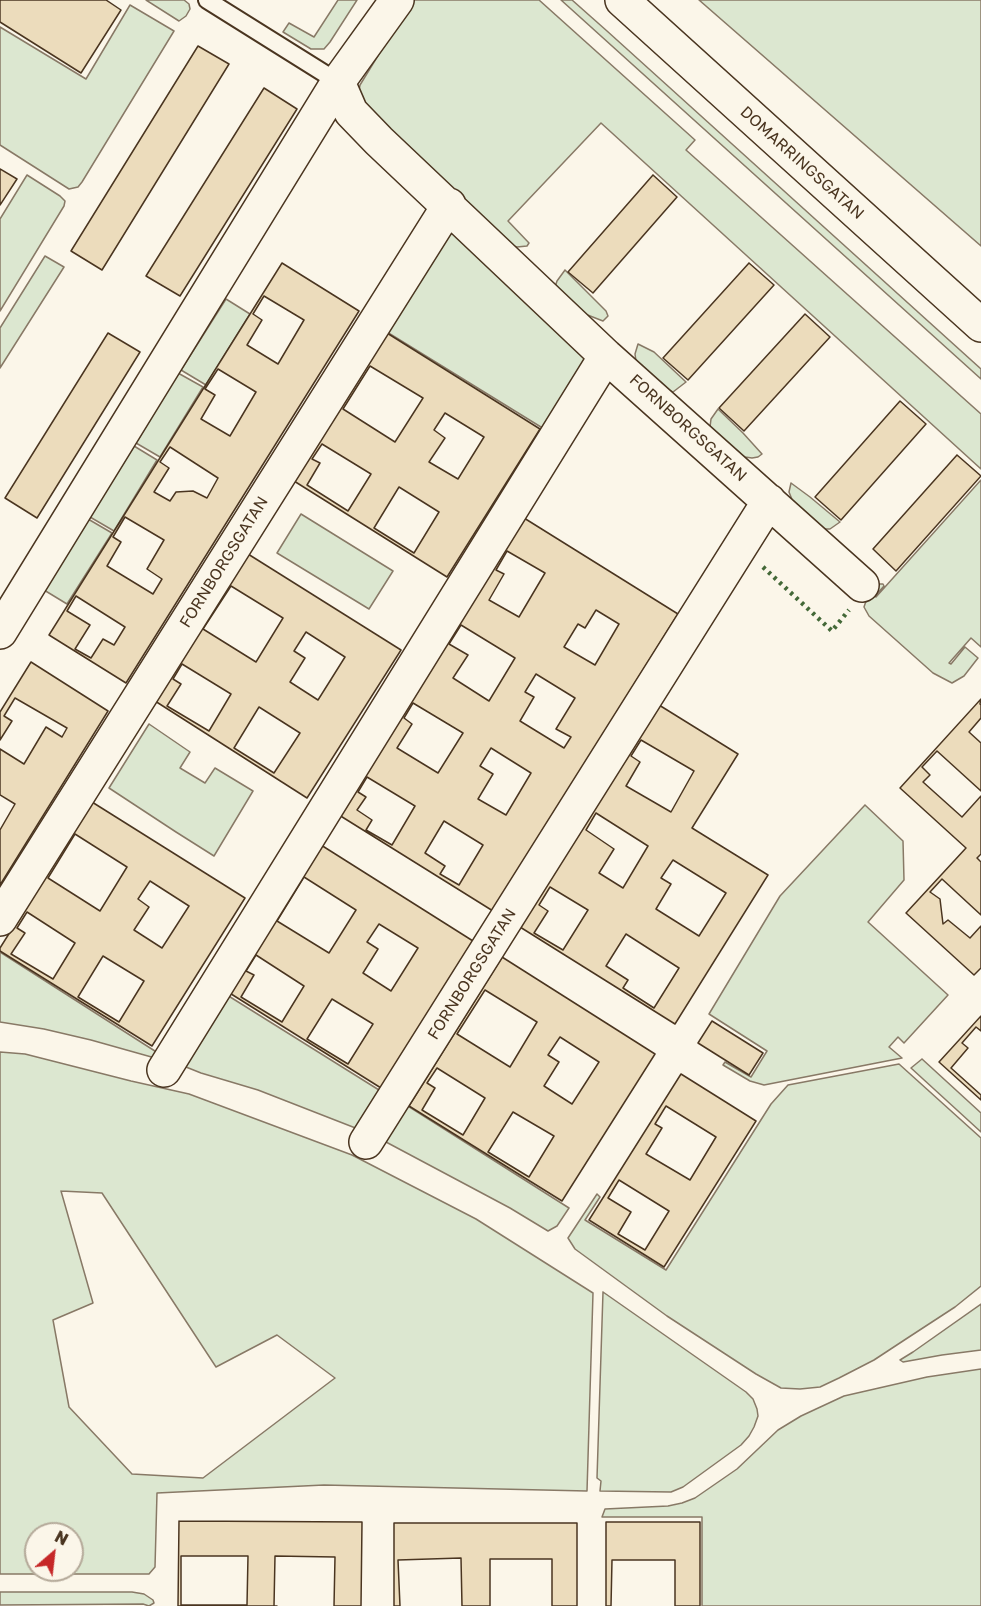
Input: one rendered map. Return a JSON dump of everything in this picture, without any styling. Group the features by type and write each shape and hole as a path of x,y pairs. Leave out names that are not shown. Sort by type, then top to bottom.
{"street":[{"path":"4,618 338,82 397,0"},
{"name":"DOMARRINGSGATAN","path":"622,0 981,325"},
{"name":"FORNBORGSGATAN","path":"338,82 351,112 380,141 606,356 862,585"},
{"name":"FORNBORGSGATAN","path":"0,919 449,205"},
{"path":"164,1071 606,356"},
{"name":"FORNBORGSGATAN","path":"366,1142 769,501"}],"lane":[{"path":"207,0 338,82"}],"green space":[{"path":"146,0 184,0 189,4 190,9 179,21"},
{"path":"338,0 357,0 324,49 311,49 283,32 289,23 314,37"},
{"path":"412,0 539,0 695,140 686,150 981,414 981,469 601,123 508,221 529,243 527,246 510,245 364,110 360,85"},
{"path":"561,0 572,0 607,31 981,369 981,379"},
{"path":"699,0 981,0 981,246"},
{"path":"130,5 174,31 82,182 78,187 69,189 0,145 0,27 86,79"},
{"path":"27,175 65,201 0,311 0,219"},
{"path":"450,231 593,360 549,432 382,329"},
{"path":"45,256 64,267 0,368 0,328"},
{"path":"565,270 606,311 608,316 603,321 585,314 555,287"},
{"path":"226,299 250,314 206,385 181,370"},
{"path":"638,344 654,352 686,382 673,392 665,389 636,361 635,354"},
{"path":"178,373 203,387 160,457 136,443"},
{"path":"718,409 762,454 758,457 745,457 738,454 717,436 710,427 711,419"},
{"path":"134,446 157,460 114,531 90,517"},
{"path":"981,480 981,647 971,638 949,663 951,664 965,647 978,658 964,676 952,683 933,673 869,616 864,607 867,598 877,584 884,586 876,597"},
{"path":"791,483 840,522 830,529 821,529 793,502 789,492"},
{"path":"301,514 393,571 369,609 277,553"},
{"path":"88,519 112,533 67,604 44,590"},
{"path":"149,724 190,752 180,768 205,783 215,768 253,791 214,856 109,788"},
{"path":"865,805 903,841 904,880 868,922 948,995 904,1043 898,1037 889,1047 902,1058 764,1085 750,1081 723,1065 725,1062 751,1077 767,1051 709,1014 780,896"},
{"path":"0,952 158,1053 155,1058 44,1029 0,1022"},
{"path":"219,990 387,1095 358,1129 258,1090 186,1067 181,1060"},
{"path":"0,1052 25,1054 189,1094 352,1155 476,1219 593,1293 587,1491 324,1485 157,1493 155,1567 149,1574 84,1574 84,1522 24,1522 24,1574 0,1574","holes":["61,1191 102,1193 216,1367 277,1335 335,1378 203,1478 132,1474 69,1407 53,1320 93,1303"]},
{"path":"922,1059 981,1113 981,1132 911,1068"},
{"path":"899,1064 981,1138 981,1286 955,1307 874,1360 820,1387 781,1388 667,1316 575,1249 568,1238 597,1194 600,1197 585,1220 666,1270 771,1104 788,1085"},
{"path":"400,1101 569,1208 557,1226 548,1231 510,1208 386,1142 381,1138"},
{"path":"603,1292 746,1392 753,1399 757,1409 758,1416 754,1427 741,1445 683,1487 671,1492 600,1491 601,1481 597,1478"},
{"path":"981,1304 981,1350 903,1362 900,1360 913,1352"},
{"path":"981,1369 981,1606 702,1606 702,1517 602,1517 605,1509 668,1506 695,1498 737,1469 778,1430 801,1416 844,1396 927,1377"},
{"path":"0,1592 132,1592 144,1594 154,1603 149,1606 143,1604 0,1605"}],"building":[{"path":"0,0 106,0 121,10 81,73 0,22"},
{"path":"198,46 229,64 102,270 71,251"},
{"path":"264,88 297,109 180,296 146,276"},
{"path":"0,169 17,179 0,205"},
{"path":"653,175 677,197 593,293 568,272"},
{"path":"282,263 359,311 126,683 49,635","holes":["264,296 304,320 278,364 247,345 262,320 253,314","218,369 256,392 230,436 201,419 215,395 205,389","170,447 218,478 207,498 193,491 176,492 170,501 154,492 169,468 160,462","125,517 164,540 147,569 162,579 153,594 107,566 121,542 113,537","76,596 125,627 114,645 103,639 91,658 75,649 90,625 67,611"]},
{"path":"749,263 774,285 688,380 663,358"},
{"path":"805,314 830,337 744,431 719,408"},
{"path":"108,333 140,352 37,518 5,498"},
{"path":"387,333 540,429 447,577 294,481","holes":["370,366 423,398 395,442 343,409","445,413 484,437 458,479 429,462 445,438 434,430","322,444 371,474 348,511 307,485 320,463 312,459","399,487 439,512 414,553 374,528"]},
{"path":"900,401 926,424 841,520 815,497"},
{"path":"957,455 981,476 896,571 873,549"},
{"path":"524,518 678,614 493,911 339,815","holes":["507,551 545,573 519,617 489,600 504,574 496,570","596,610 619,624 595,665 564,647 578,624 585,628","461,625 515,658 489,701 453,678 468,655 449,644","536,674 575,698 556,729 571,737 564,748 520,721 534,697 525,692","413,703 463,733 438,773 397,748 412,724 404,718","491,748 531,773 506,815 478,799 493,774 480,766","367,777 415,806 392,845 366,830 372,820 357,810 366,797 358,792","444,821 483,845 459,885 440,874 445,866 425,853"]},
{"path":"248,554 401,650 307,798 155,701","holes":["231,586 283,618 256,662 203,629","306,632 345,657 318,700 290,682 305,658 294,651","182,664 231,694 209,731 167,706 181,684 173,679","259,707 300,733 274,773 234,748"]},
{"path":"31,662 108,711 0,885 0,830 15,804 0,795 0,749 24,764 46,727 62,737 67,728 15,698 4,716 12,721 0,740 0,712"},
{"path":"981,699 981,718 969,732 981,743 981,791 937,751 922,767 930,775 923,782 962,817 981,796 981,854 977,858 981,862 981,915 942,879 930,892 940,899 943,924 948,920 970,938 981,926 981,968 974,975 906,913 966,848 900,788"},
{"path":"659,705 738,754 692,828 768,875 675,1024 520,927","holes":["641,740 694,771 671,812 626,786 640,762 631,756","596,813 648,846 623,888 599,873 614,849 586,830","673,860 726,893 699,936 656,909 671,884 661,878","550,887 588,910 563,950 534,933 548,911 539,905","626,934 679,968 654,1008 623,988 628,980 606,966"]},
{"path":"92,802 245,898 152,1046 0,951","holes":["75,834 127,867 100,911 48,878","150,881 189,906 162,948 134,930 149,907 138,899","27,912 75,943 53,979 11,954 25,933 17,928","103,956 144,981 119,1022 78,997"]},
{"path":"321,845 473,941 381,1088 228,992","holes":["304,877 356,910 329,953 277,921","379,924 418,948 391,991 363,973 378,949 367,942","256,955 304,986 282,1022 241,997 254,975 246,971","332,999 373,1024 348,1064 307,1039"]},
{"path":"502,957 655,1054 562,1201 409,1106","holes":["485,990 537,1022 510,1067 457,1034","560,1037 599,1062 572,1104 544,1086 559,1062 548,1055","437,1068 485,1098 463,1135 422,1110 435,1088 427,1083","513,1112 554,1136 529,1177 488,1152"]},
{"path":"981,1016 981,1031 976,1027 962,1043 968,1048 951,1068 981,1095 981,1100 939,1062"},
{"path":"712,1021 763,1053 749,1075 698,1043"},
{"path":"681,1074 756,1121 664,1267 589,1220","holes":["666,1106 716,1137 690,1180 646,1154 662,1128 655,1124","619,1180 669,1211 645,1250 618,1234 631,1212 608,1198"]},
{"path":"179,1521 362,1522 361,1606 334,1606 335,1557 275,1556 274,1606 178,1606","holes":["181,1556 248,1556 247,1605 181,1605"]},
{"path":"606,1522 700,1522 700,1606 675,1606 675,1560 612,1560 611,1606 606,1606"},
{"path":"394,1523 577,1523 577,1606 552,1606 552,1559 490,1559 490,1606 462,1606 461,1558 398,1560 400,1606 394,1606"}],"hedge":[{"path":"763,567 832,631 849,610"}]}
